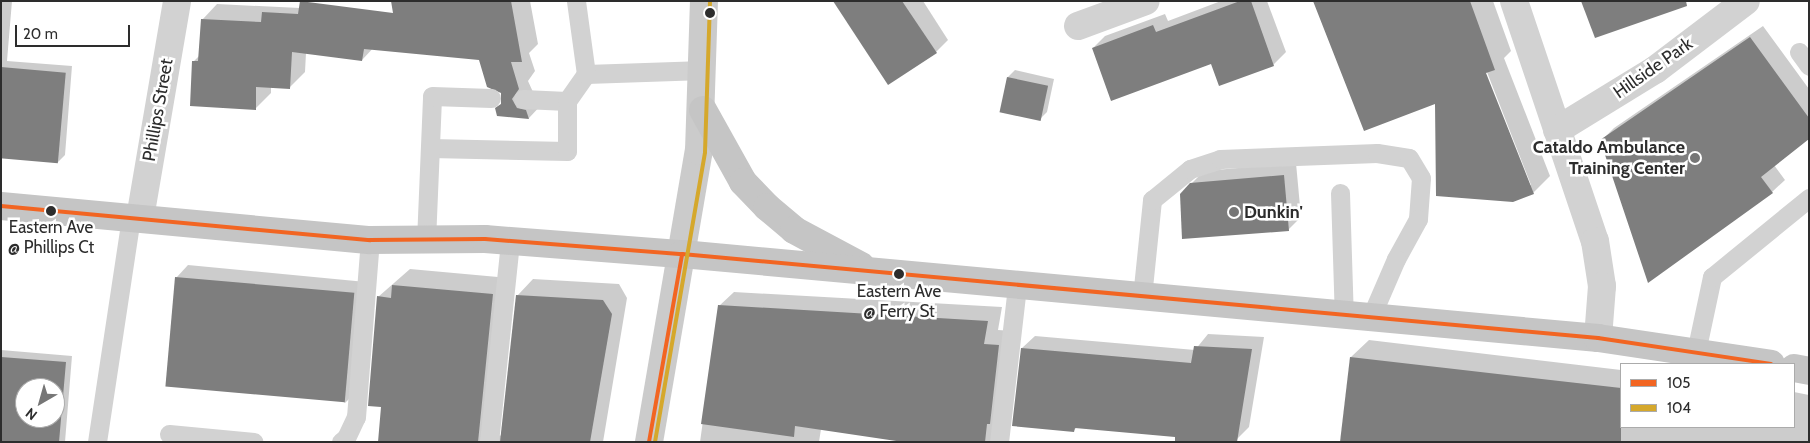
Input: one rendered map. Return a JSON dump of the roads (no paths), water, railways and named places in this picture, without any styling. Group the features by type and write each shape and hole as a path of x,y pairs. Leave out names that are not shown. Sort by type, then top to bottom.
{"main road":[{"path":"649,442 682,254 702,110 704,1"},
{"path":"702,110 743,182 767,207 794,230 871,272"},
{"path":"1,206 370,240 510,241 682,254 1357,318 1598,338 1765,363"},
{"path":"1795,368 1809,371"}],"street":[{"name":"Phillips Street","path":"135,218 177,1"},
{"path":"1078,26 1146,1"},
{"path":"1514,1 1600,263 1602,286 1598,338"},
{"name":"Hillside Park","path":"1557,130 1655,70 1746,1"}],"lane":[{"path":"430,148 567,151 567,101 586,74 576,1"},
{"path":"586,74 704,70"},
{"path":"426,241 432,96 491,98"},
{"path":"523,100 567,101"},
{"path":"1142,297 1152,200 1190,169 1220,159 1377,153 1408,158 1421,178 1418,219 1393,264 1357,318"},
{"path":"1340,193 1357,318"},
{"path":"1696,352 1712,277 1809,198"},
{"path":"97,442 135,218"},
{"path":"341,442 356,417 370,240"},
{"path":"489,442 510,241"},
{"path":"998,442 1017,286"},
{"path":"169,434 254,442"}],"place":[{"name":"Cataldo Ambulance Training Center","path":"1695,158"},
{"name":"Eastern Ave @ Phillips Ct","path":"51,211"},
{"name":"Dunkin'","path":"1234,212"},
{"name":"Eastern Ave @ Ferry St","path":"899,274"}]}
